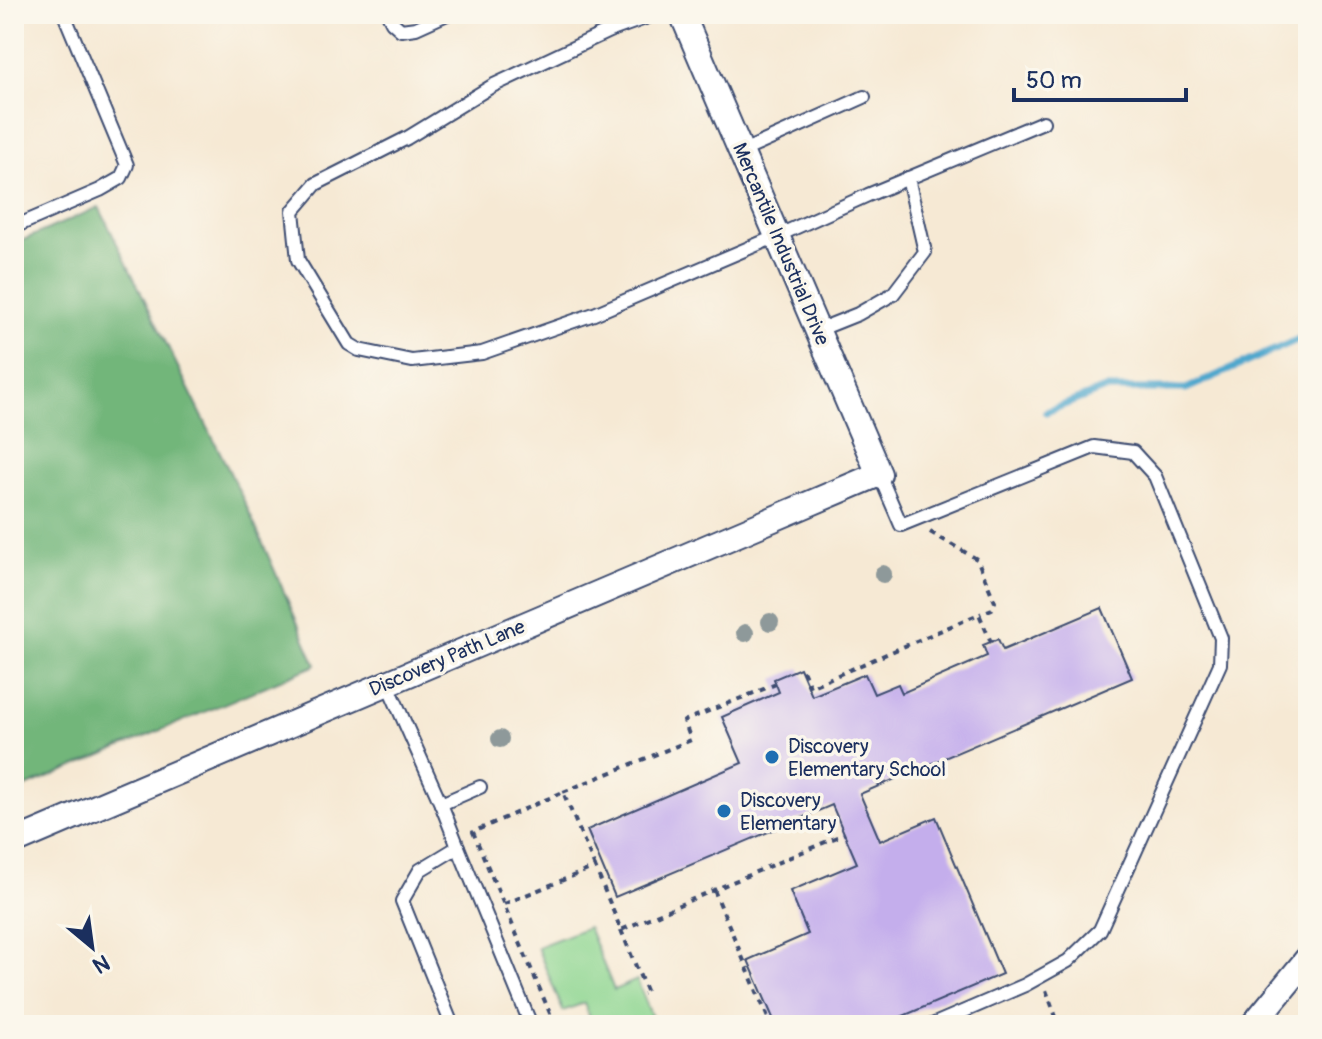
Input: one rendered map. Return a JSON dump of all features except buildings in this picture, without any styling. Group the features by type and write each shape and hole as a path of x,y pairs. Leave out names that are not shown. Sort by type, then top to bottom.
{"street":[{"name":"Mercantile Industrial Drive","path":"682,14 879,474"},
{"name":"Discovery Path Lane","path":"14,842 879,474"},
{"path":"1253,1025 1308,958"}],"lane":[{"path":"14,227 100,190 121,178 127,165 64,14"},
{"path":"388,14 401,30 416,28 447,14"},
{"path":"656,14 609,31 492,86 407,138 316,184 293,211 298,260 349,344 359,350 412,361 482,353 594,314 1043,122"},
{"path":"741,152 864,97"},
{"path":"818,330 858,314 893,294 925,252 908,178"},
{"path":"879,474 901,525 1094,447 1133,452 1155,476 1221,638 1220,664 1100,930 1068,961 932,1025"},
{"path":"387,683 441,804 531,1025"},
{"path":"441,804 480,787"},
{"path":"452,1025 402,901 420,870 458,847"}],"path":[{"path":"802,673 810,687 992,609 995,602 977,559 930,532"},
{"path":"979,614 991,642"},
{"path":"555,1025 473,832 691,740 684,721 776,684"},
{"path":"563,792 647,993 643,994"},
{"path":"621,930 844,834"},
{"path":"504,904 595,867"},
{"path":"714,890 771,1025"},
{"path":"1046,988 1059,1025"},
{"path":"566,1025 589,1015"}],"green space":[{"path":"99,207 245,503 316,665 14,792 14,244"},
{"path":"588,927 614,990 637,980 655,1025 593,1025 584,1003 563,1011 537,947"}],"waterway":[{"path":"1046,412 1105,389 1186,389 1308,335"}],"place":[{"name":"Discovery Elementary School","path":"772,757"},
{"name":"Discovery Elementary","path":"724,811"}]}
